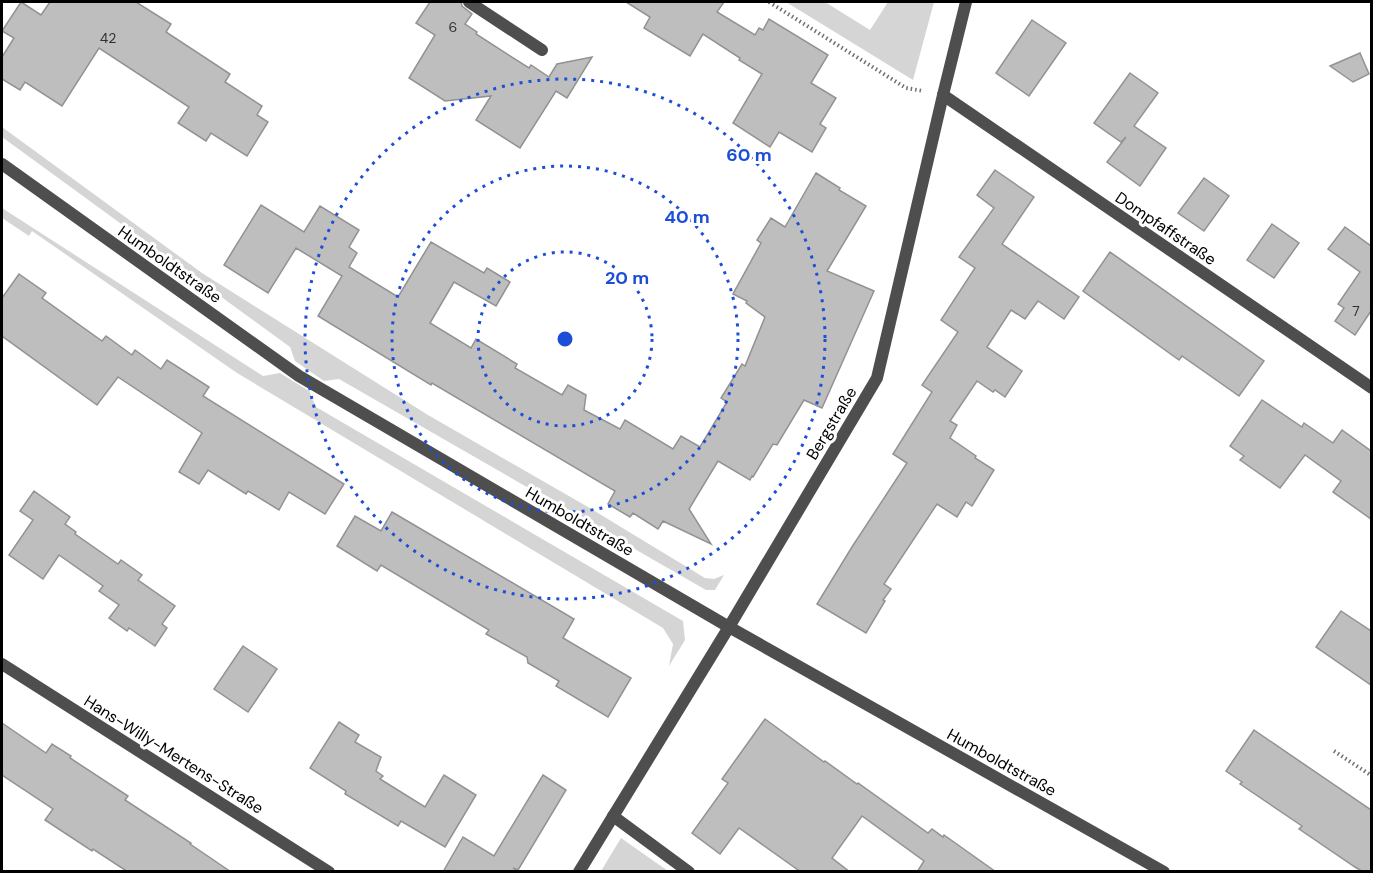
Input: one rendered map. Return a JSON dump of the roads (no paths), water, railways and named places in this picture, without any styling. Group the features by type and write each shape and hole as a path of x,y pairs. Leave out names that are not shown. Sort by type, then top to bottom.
{"street":[{"path":"470,2 542,50"},
{"name":"Bergstraße","path":"579,872 729,627 877,378 966,2"},
{"name":"Dompfaffstraße","path":"943,95 1371,388"},
{"name":"Humboldtstraße","path":"2,164 299,376 729,627 1164,872"},
{"name":"Hans-Willy-Mertens-Straße","path":"2,664 328,872"},
{"path":"613,816 688,872"}]}
